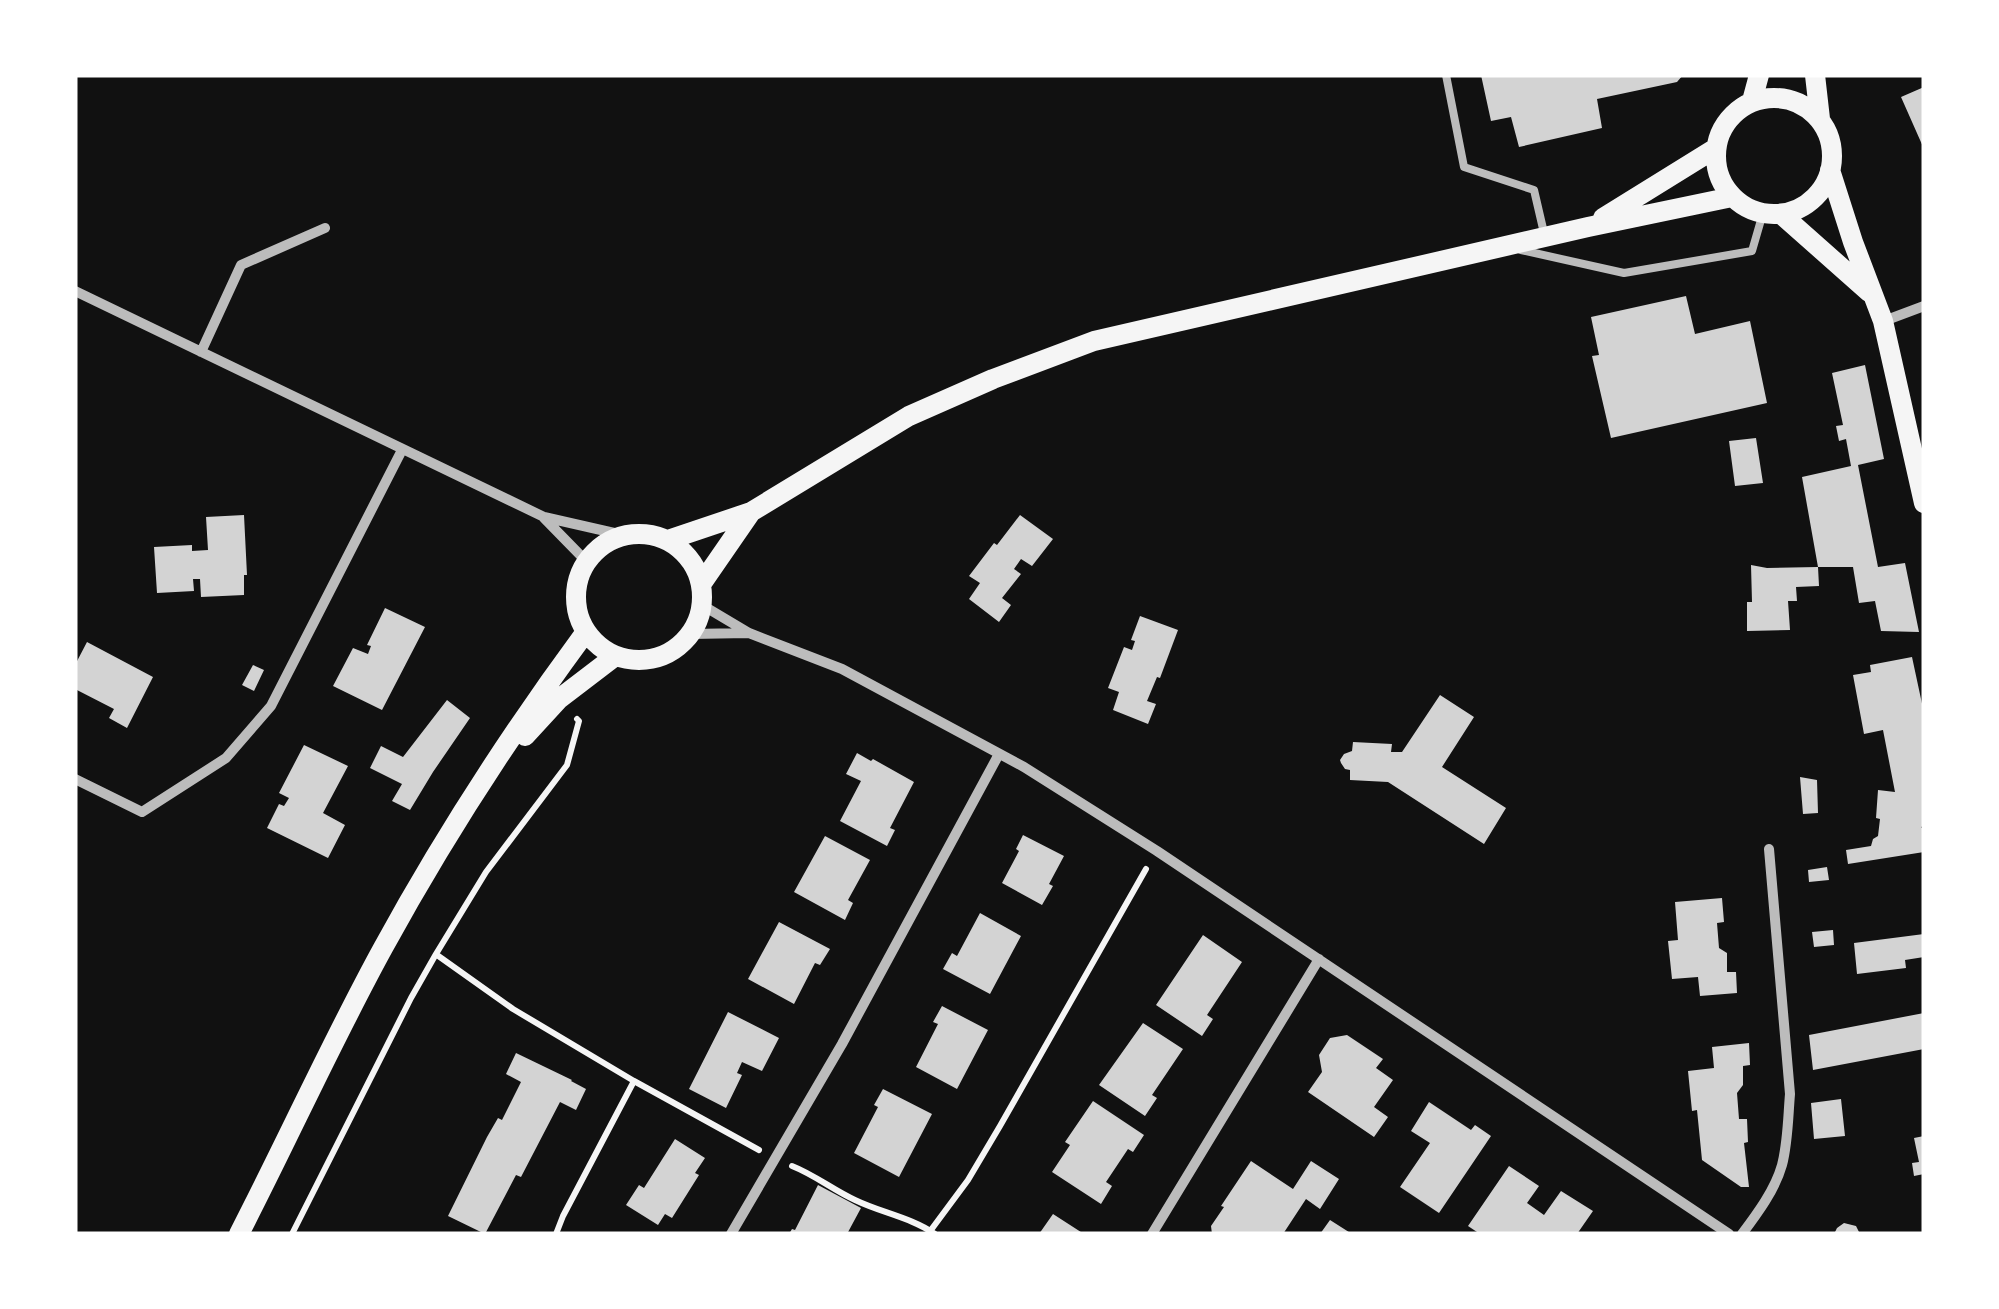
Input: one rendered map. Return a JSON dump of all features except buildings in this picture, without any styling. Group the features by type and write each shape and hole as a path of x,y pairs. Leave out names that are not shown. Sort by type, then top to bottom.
{"main road":[{"path":"1752,101 1759,75"},
{"path":"1815,75 1820,119 1832,152 1824,186 1798,209 1772,214 1746,208 1732,197 1716,166 1716,148 1728,119 1739,109 1770,97 1789,99 1806,106 1820,119"},
{"path":"1588,227 1716,148"},
{"path":"1830,170 1883,321 1924,503"},
{"path":"668,540 751,512 909,416 1094,341 1732,197"},
{"path":"1772,214 1873,296"},
{"path":"702,583 751,512"},
{"path":"646,533 668,540 690,558 702,583 702,605 691,634 670,654 642,662 614,657 585,633 576,610 576,584 586,562 602,544 624,535 646,533"},
{"path":"239,1234 420,882 544,688 585,633"},
{"path":"484,782 559,698 614,657"}],"street":[{"path":"200,352 241,265 325,228"},
{"path":"75,291 544,517 624,535"},
{"path":"1883,321 1924,306"},
{"path":"75,779 142,812 226,758 271,706 402,450"},
{"path":"544,517 586,562"},
{"path":"702,605 750,634 842,670 1024,767 1157,851 1729,1234"},
{"path":"691,634 750,634"},
{"path":"731,1234 842,1044 999,754"},
{"path":"1742,1234 1759,1212 1781,1168 1789,1110 1769,848"},
{"path":"1152,1234 1319,959"}],"lane":[{"path":"1446,75 1464,167 1534,190 1545,237"},
{"path":"1507,246 1624,273 1752,251 1772,214"}],"path":[{"path":"292,1234 436,954 486,872 567,765 579,722 572,713"},
{"path":"436,954 513,1009 634,1082 748,1142 774,1160 810,1173 856,1200 913,1221 931,1233 1000,1126 1157,851"},
{"path":"556,1234 634,1082"}]}
